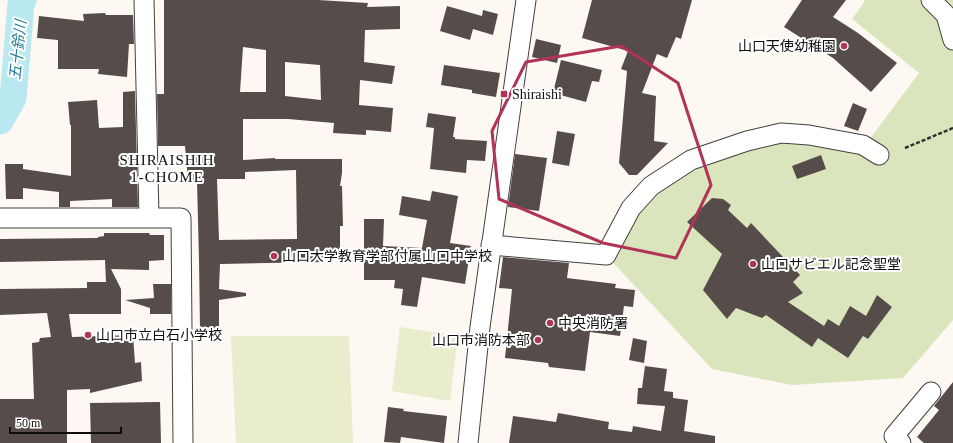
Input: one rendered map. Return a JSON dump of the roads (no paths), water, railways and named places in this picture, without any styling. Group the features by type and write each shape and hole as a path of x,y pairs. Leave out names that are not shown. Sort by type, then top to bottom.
{"street":[{"path":"144,0 149,218"},
{"path":"468,443 491,245 526,0"},
{"path":"931,0 946,15 953,40"},
{"path":"491,245 606,255 631,208 651,186 691,160 753,139 781,133 809,135 863,145 878,155"},
{"path":"0,218 181,218 183,443"},
{"path":"901,443 894,436 931,392"}],"waterway":[{"name":"五十鈴川","path":"0,121 13,98 21,4 23,0"}],"place":[{"name":"山口天使幼稚園","path":"844,46"},
{"name":"Shiraishi","path":"504,94"},
{"name":"山口大学教育学部付属山口中学校","path":"274,256"},
{"name":"山口サビエル記念聖堂","path":"753,264"},
{"name":"中央消防署","path":"550,323"},
{"name":"山口市立白石小学校","path":"88,335"},
{"name":"山口市消防本部","path":"538,340"}],"district":[{"name":"SHIRAISHIH 1-CHOME","path":"167,168"}]}
